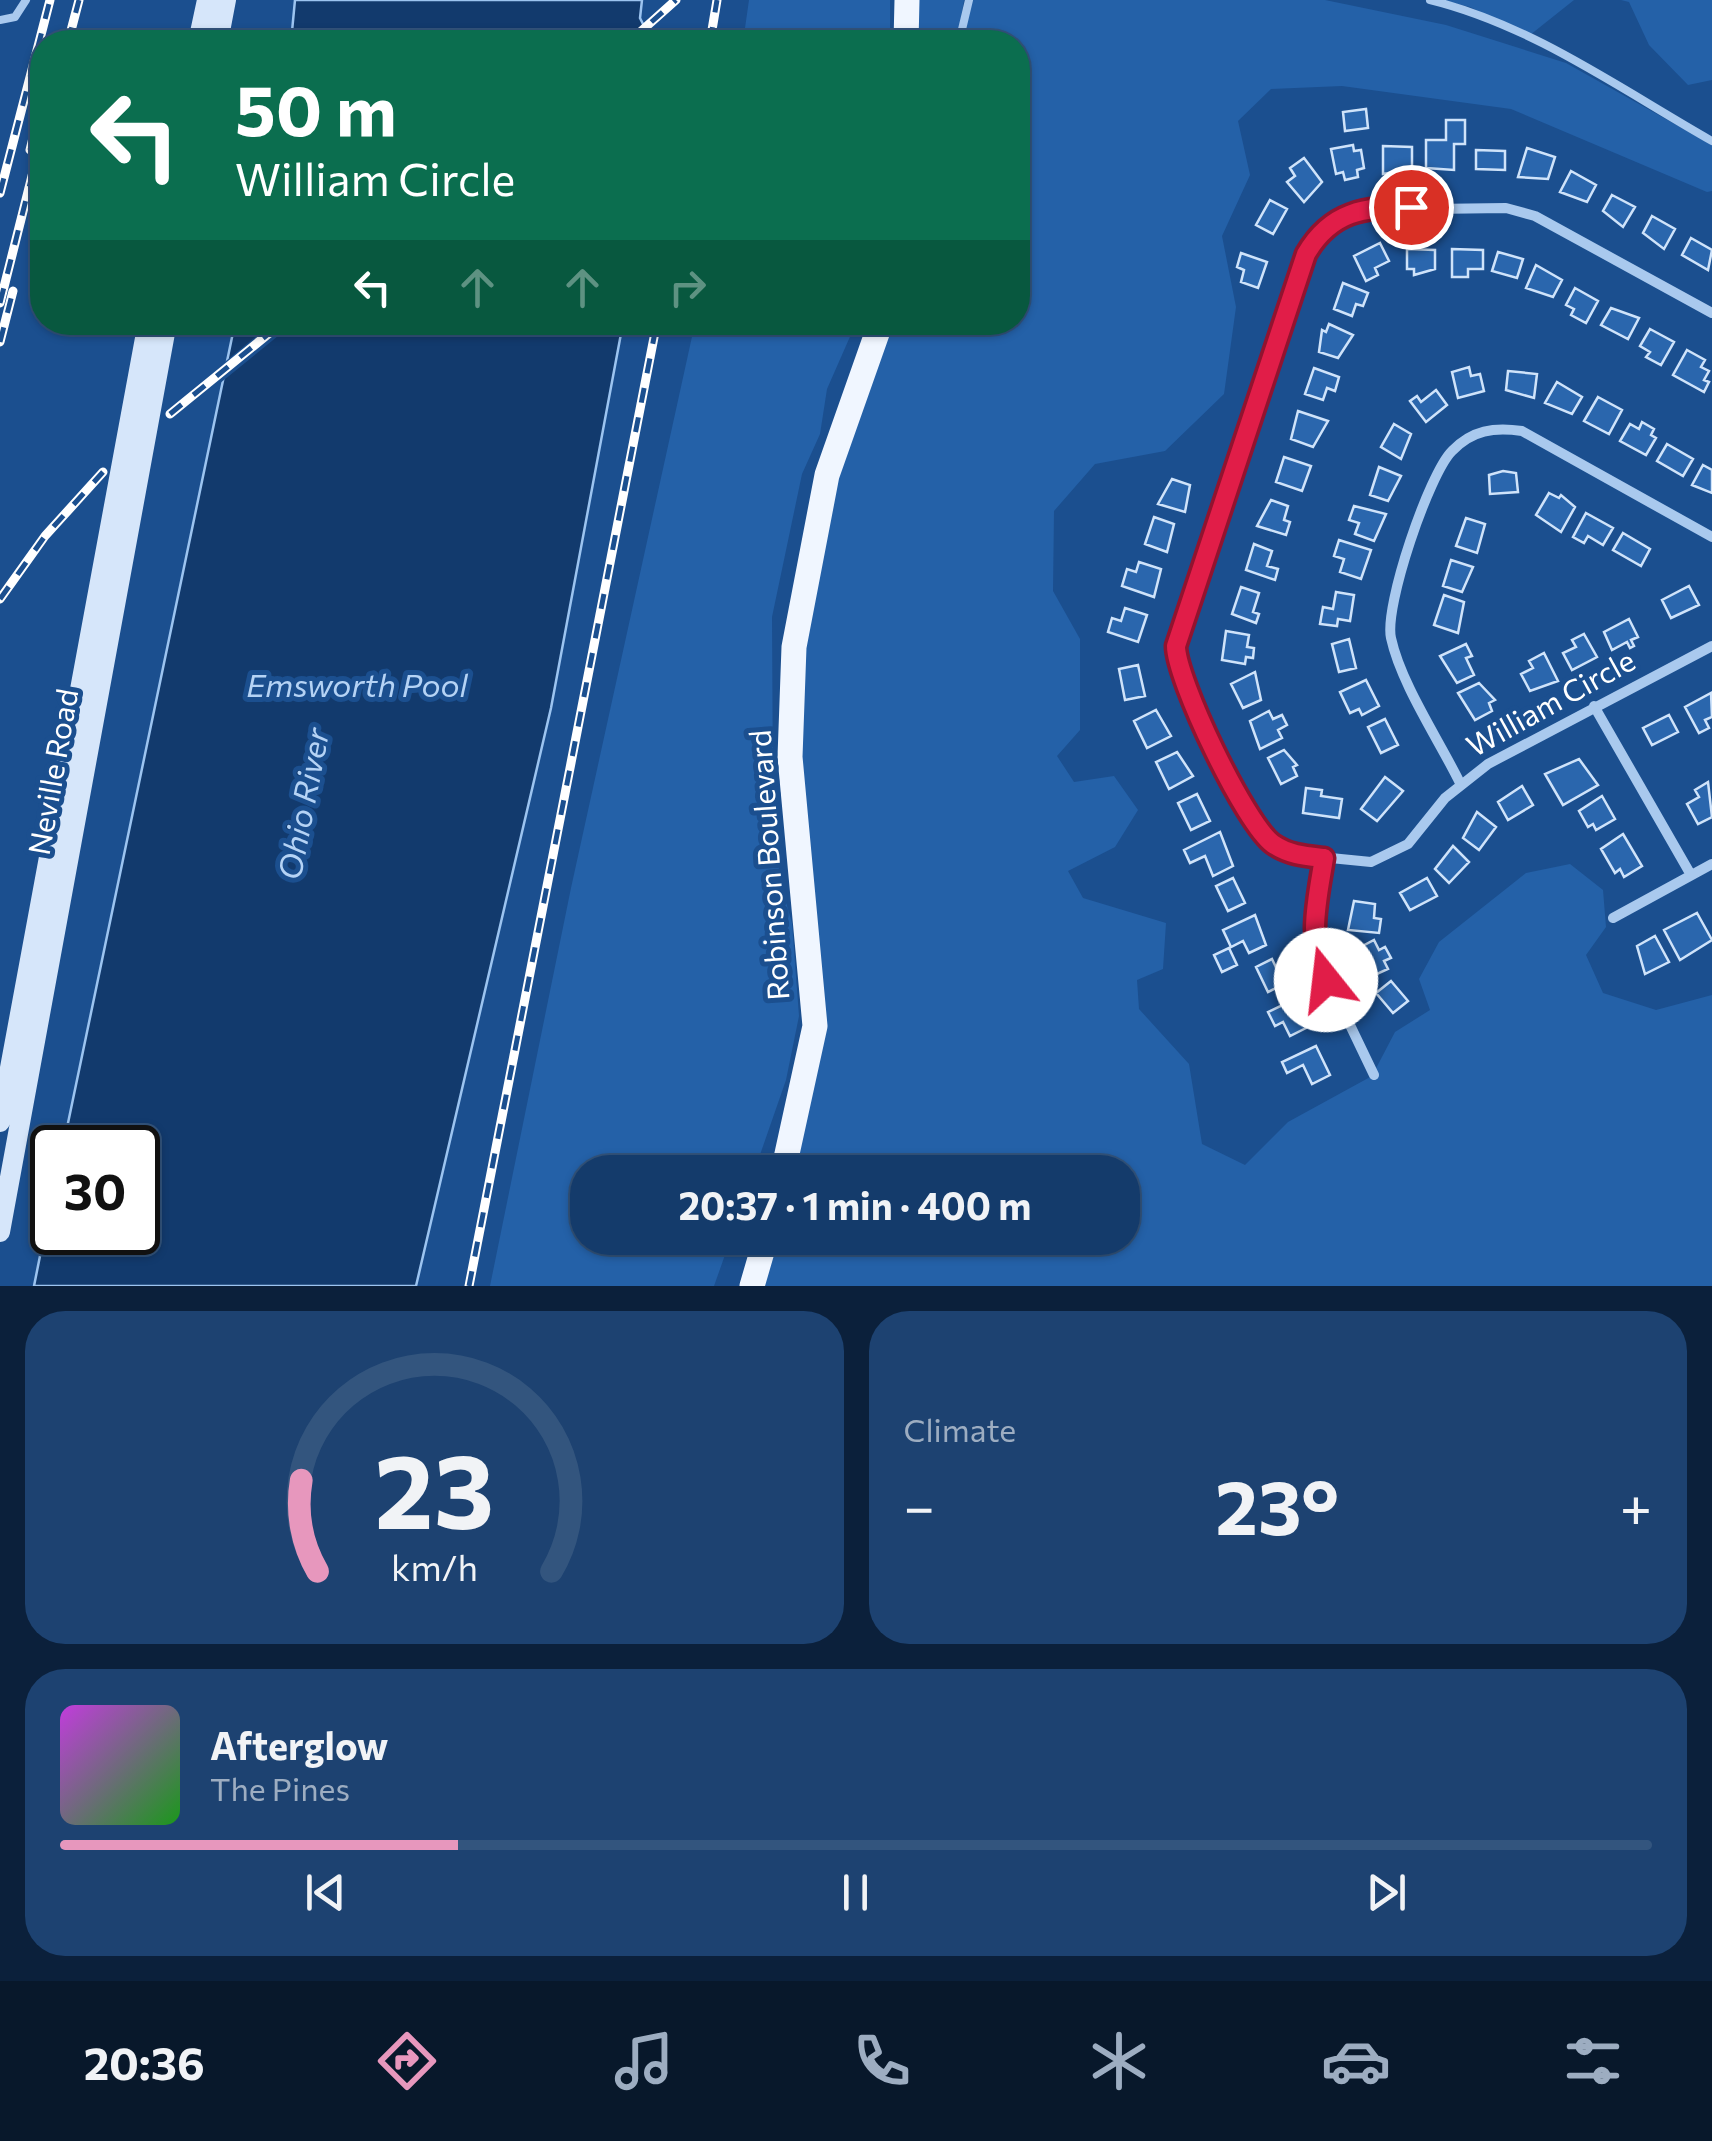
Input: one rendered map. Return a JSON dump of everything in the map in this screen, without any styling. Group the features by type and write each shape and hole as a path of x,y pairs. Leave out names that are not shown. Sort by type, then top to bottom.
{"main road":[{"path":"906,0 906,30"},
{"path":"202,30 210,1"},
{"path":"210,1 216,30"},
{"name":"Neville Road","path":"0,1122 146,335"},
{"name":"Neville Road","path":"0,1232 164,335"},
{"name":"Robinson Boulevard","path":"787,1155 815,1026 790,756 794,646 828,475 876,335"},
{"path":"752,1286 761,1255"}],"street":[{"name":"William Circle","path":"1712,314 1520,210 1379,207 1346,214 1318,234 1306,254 1180,632 1176,660 1255,827 1290,854 1371,862 1391,856 1408,844 1460,784 1594,706 1712,646"},
{"path":"1460,784 1401,664 1390,624 1432,483 1453,449 1486,430 1522,431 1712,536"},
{"path":"1594,706 1691,875"},
{"path":"1324,858 1314,950 1374,1074"},
{"path":"1613,918 1712,864"}],"lane":[{"path":"0,20 15,17 26,0"},
{"path":"962,30 969,0"},
{"path":"1430,0 1469,10 1541,42 1712,141"}],"shaded area":[{"path":"749,0 890,0 890,30 745,30"},
{"path":"908,0 964,0 959,30 907,30"},
{"path":"972,0 1325,0 1446,25 1566,63 1712,145 1712,191 1707,192 1511,109 1342,86 1271,89 1238,121 1250,175 1222,236 1236,307 1224,394 1165,451 1095,464 1054,511 1053,591 1080,639 1080,730 1057,756 1074,782 1114,776 1138,810 1115,847 1068,871 1083,898 1166,923 1163,969 1137,980 1139,1009 1189,1064 1202,1144 1245,1165 1288,1122 1372,1076 1395,1032 1430,1010 1419,979 1439,942 1526,873 1570,864 1603,890 1606,927 1586,955 1603,993 1656,1010 1712,995 1712,1286 755,1286 763,1255 1140,1255 1140,1155 789,1155 822,1030 795,755 798,647 832,477 881,335 1030,335 1030,30 964,30"},
{"path":"1441,0 1574,0 1530,35 1470,7"},
{"path":"1621,0 1712,0 1712,80 1688,85 1649,45 1629,2"},
{"path":"692,335 851,335 827,389 820,434 802,474 772,617 773,796 780,882 792,923 799,1016 786,1080 760,1155 570,1155 570,1255 725,1255 714,1286 490,1286 571,888"}],"water":[{"path":"295,0 642,0 640,18 646,30 292,30"},
{"name":"Emsworth Pool","path":"232,335 621,335 551,708 416,1286 34,1286 40,1255 160,1255 160,1125 68,1125"}],"pier":[{"path":"258,335 279,335 219,384 221,365"}],"building":[{"path":"1366,109 1368,128 1345,131 1343,112"},
{"path":"1446,120 1465,120 1465,144 1454,144 1454,170 1426,168 1426,140 1446,140"},
{"path":"1353,145 1354,151 1361,150 1364,168 1357,170 1358,177 1345,180 1343,172 1336,174 1331,149"},
{"path":"1383,146 1412,147 1412,169 1383,174"},
{"path":"1527,148 1555,157 1548,179 1518,177"},
{"path":"1476,150 1505,151 1505,170 1476,169"},
{"path":"1304,158 1322,182 1304,202 1287,182 1295,176 1290,168"},
{"path":"1571,171 1596,185 1587,202 1560,192"},
{"path":"1612,195 1635,207 1623,227 1603,211"},
{"path":"1270,200 1287,209 1273,234 1256,225"},
{"path":"1652,216 1675,229 1664,249 1643,233"},
{"path":"1691,238 1712,250 1708,270 1682,255"},
{"path":"1380,243 1389,261 1375,268 1378,275 1366,281 1354,256"},
{"path":"1407,249 1435,250 1435,269 1414,275 1414,269 1407,269"},
{"path":"1452,249 1483,250 1483,269 1468,269 1468,277 1452,277"},
{"path":"1498,252 1523,259 1517,278 1492,271"},
{"path":"1241,253 1267,262 1258,288 1241,282 1244,270 1237,267"},
{"path":"1536,265 1562,280 1553,297 1526,288"},
{"path":"1343,283 1368,293 1363,306 1356,304 1352,316 1334,309"},
{"path":"1575,288 1598,301 1586,323 1571,315 1574,309 1566,305"},
{"path":"1611,308 1639,318 1628,339 1601,325"},
{"path":"1329,324 1353,335 1338,358 1319,352 1322,330 1326,332"},
{"path":"1650,329 1674,342 1661,365 1646,357 1650,352 1640,346"},
{"path":"1687,350 1705,360 1701,367 1709,371 1704,380 1709,382 1704,392 1673,375"},
{"path":"1469,367 1471,376 1480,374 1484,391 1458,398 1452,372"},
{"path":"1314,368 1339,377 1335,391 1327,388 1323,400 1305,394"},
{"path":"1508,371 1537,374 1534,398 1506,390"},
{"path":"1557,382 1582,397 1572,414 1545,403"},
{"path":"1436,390 1447,405 1426,422 1410,401 1417,396 1421,402"},
{"path":"1598,397 1622,410 1609,434 1584,421"},
{"path":"1298,411 1328,421 1313,447 1291,439"},
{"path":"1642,422 1654,429 1651,435 1656,438 1646,455 1620,441 1630,424 1639,429"},
{"path":"1394,424 1411,434 1401,459 1381,447"},
{"path":"1667,444 1693,459 1683,476 1657,461"},
{"path":"1284,457 1311,466 1302,491 1276,482"},
{"path":"1703,465 1712,470 1712,493 1692,485"},
{"path":"1379,467 1401,476 1388,501 1370,495"},
{"path":"1516,473 1518,492 1490,494 1489,475"},
{"path":"1172,479 1190,485 1185,512 1158,504"},
{"path":"1549,493 1559,498 1561,495 1575,507 1561,532 1536,515"},
{"path":"1271,500 1288,506 1284,520 1290,522 1286,535 1257,526"},
{"path":"1354,506 1386,514 1374,541 1355,534 1359,523 1349,520"},
{"path":"1586,513 1613,528 1603,545 1588,536 1584,543 1573,537"},
{"path":"1154,517 1174,524 1167,552 1145,544"},
{"path":"1466,518 1485,524 1477,553 1456,546"},
{"path":"1623,533 1650,549 1641,566 1613,550"},
{"path":"1339,540 1371,550 1361,579 1340,572 1344,559 1334,556"},
{"path":"1254,544 1272,551 1267,566 1278,569 1275,580 1246,570"},
{"path":"1451,560 1473,567 1462,592 1443,586"},
{"path":"1139,562 1161,569 1154,597 1122,586 1127,569 1136,572"},
{"path":"1689,586 1699,605 1671,618 1662,600"},
{"path":"1241,587 1259,593 1253,612 1259,614 1256,623 1232,614"},
{"path":"1336,592 1354,595 1350,621 1338,619 1337,626 1320,624 1323,607 1333,609"},
{"path":"1444,595 1464,602 1458,633 1434,625"},
{"path":"1125,608 1147,615 1138,642 1108,632 1112,618 1121,621"},
{"path":"1629,619 1638,637 1631,640 1634,646 1630,648 1627,642 1612,650 1604,632"},
{"path":"1226,631 1249,635 1247,647 1254,648 1253,658 1246,657 1245,664 1222,660"},
{"path":"1584,634 1597,657 1572,670 1563,653 1576,647 1572,640"},
{"path":"1349,639 1356,668 1339,672 1332,644"},
{"path":"1466,644 1472,656 1466,658 1474,675 1457,683 1440,656"},
{"path":"1544,653 1558,681 1530,691 1521,674 1533,668 1529,661"},
{"path":"1138,665 1145,696 1125,700 1119,669"},
{"path":"1255,672 1261,700 1243,708 1231,684"},
{"path":"1366,680 1379,706 1362,715 1359,709 1350,713 1340,692"},
{"path":"1479,683 1495,700 1489,703 1492,711 1475,720 1458,693"},
{"path":"1711,693 1712,717 1705,720 1709,728 1699,733 1685,707"},
{"path":"1156,710 1171,736 1147,748 1134,721"},
{"path":"1269,711 1273,719 1282,715 1287,725 1278,730 1282,738 1260,749 1250,721"},
{"path":"1669,715 1678,732 1652,745 1643,728"},
{"path":"1385,719 1398,745 1381,753 1368,727"},
{"path":"1284,750 1297,765 1293,767 1297,776 1281,784 1268,758"},
{"path":"1177,752 1193,776 1169,789 1156,762"},
{"path":"1579,759 1598,785 1563,805 1545,774"},
{"path":"1385,777 1403,791 1377,821 1361,809"},
{"path":"1708,782 1712,817 1698,824 1687,804 1699,797 1695,790"},
{"path":"1522,786 1533,805 1508,820 1498,802"},
{"path":"1306,788 1322,790 1321,796 1342,799 1339,818 1303,813"},
{"path":"1197,794 1210,821 1191,830 1178,803"},
{"path":"1602,796 1615,819 1596,830 1593,824 1588,827 1579,811"},
{"path":"1477,812 1496,827 1479,850 1463,838"},
{"path":"1220,832 1233,866 1213,876 1205,856 1190,863 1184,850"},
{"path":"1623,834 1642,866 1624,877 1620,869 1615,873 1601,849"},
{"path":"1453,846 1469,862 1449,883 1435,869"},
{"path":"1233,878 1245,903 1228,911 1216,886"},
{"path":"1427,878 1437,896 1410,910 1400,893"},
{"path":"1354,901 1375,904 1374,918 1381,919 1379,933 1348,930"},
{"path":"1697,913 1712,940 1680,960 1664,930"},
{"path":"1255,915 1266,945 1249,953 1243,941 1231,947 1223,930"},
{"path":"1655,936 1669,962 1645,974 1637,946"},
{"path":"1374,940 1379,950 1385,947 1391,958 1384,961 1388,969 1368,978 1355,950"},
{"path":"1229,948 1237,965 1222,972 1214,955"},
{"path":"1272,959 1284,984 1268,992 1256,967"},
{"path":"1391,981 1408,1001 1393,1013 1376,993"},
{"path":"1293,1000 1306,1028 1290,1036 1283,1022 1275,1026 1268,1012"},
{"path":"1316,1046 1330,1075 1312,1084 1303,1065 1287,1073 1282,1062"}],"railway":[{"path":"42,30 50,0"},
{"path":"71,30 79,0"},
{"path":"642,30 676,0"},
{"path":"712,30 717,0"},
{"path":"0,193 30,77"},
{"path":"0,303 30,184"},
{"path":"0,342 13,291"},
{"path":"170,414 267,335"},
{"path":"469,1286 654,335"},
{"path":"0,599 45,536 103,472"}],"route":[{"path":"1326,980 1314,950 1313,930 1324,858 1290,854 1255,827 1180,674 1176,646 1306,254 1318,234 1335,219 1356,210 1411,207"}],"water label":[{"name":"Ohio River","path":"304,804"}]}
